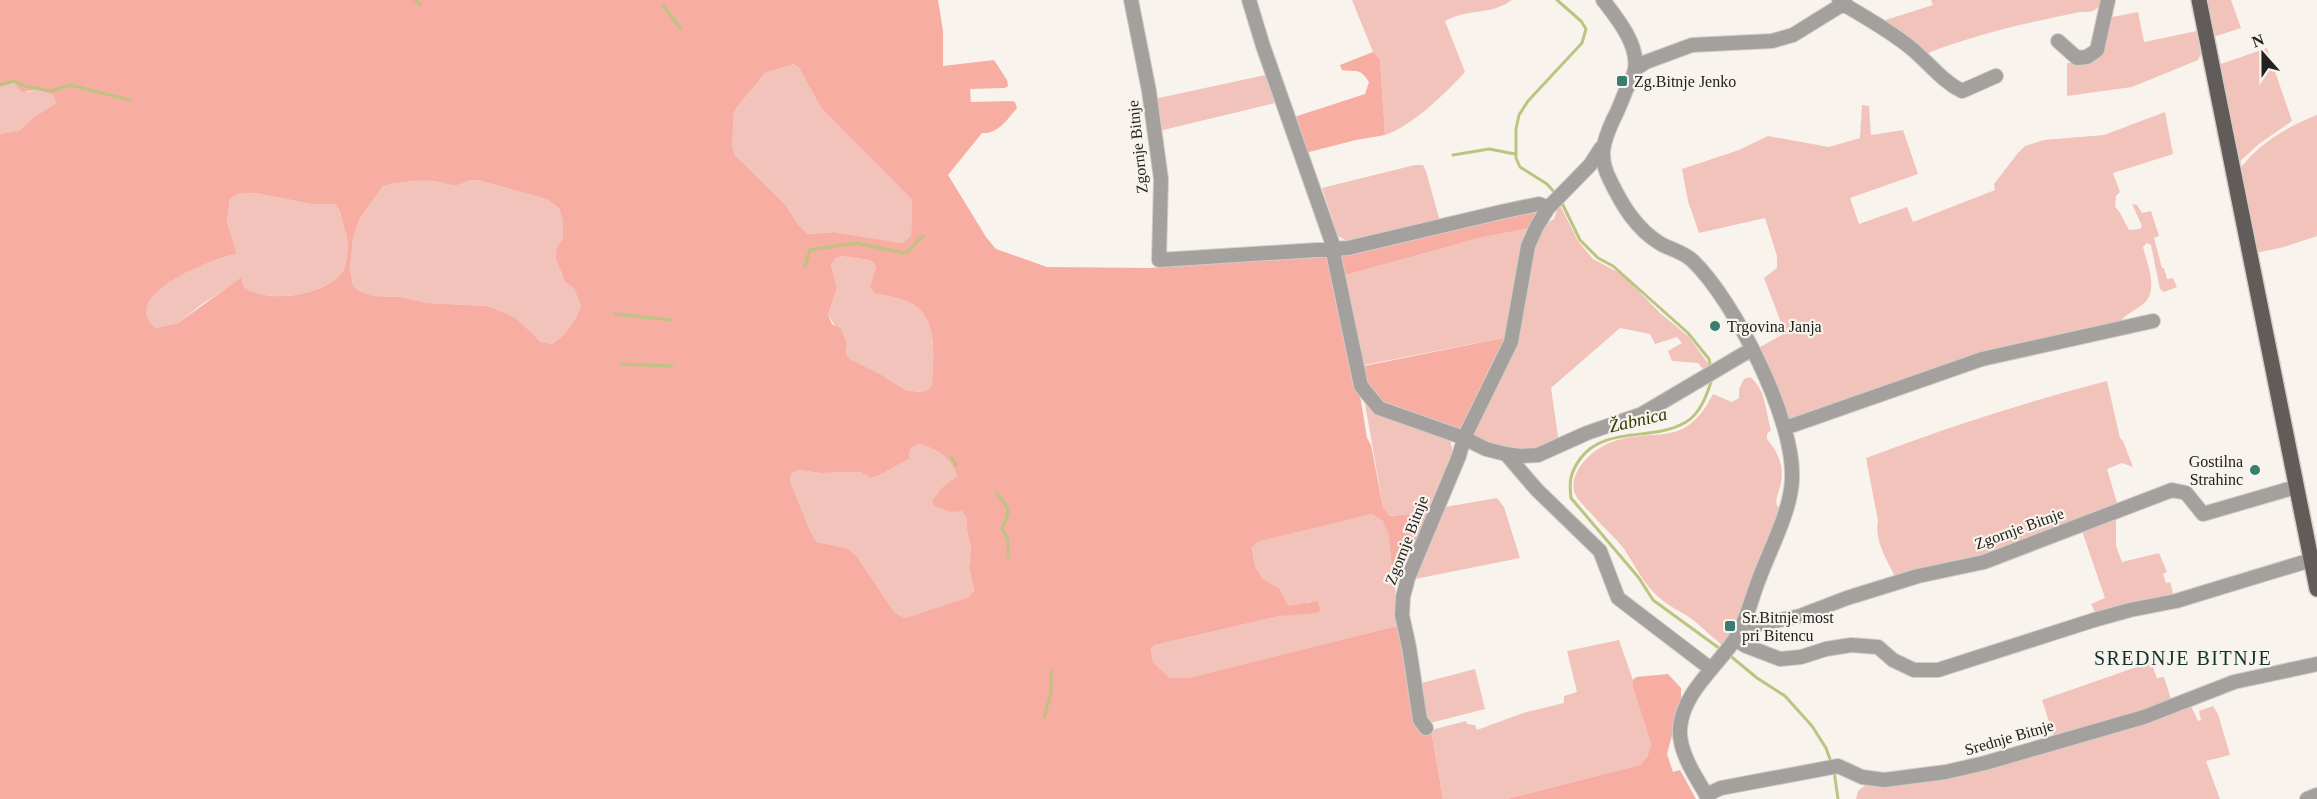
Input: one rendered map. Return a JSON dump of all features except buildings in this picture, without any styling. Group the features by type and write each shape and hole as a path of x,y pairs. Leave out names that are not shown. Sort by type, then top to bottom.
{"main road":[{"path":"2199,0 2317,589"}],"street":[{"name":"Zgornje Bitnje","path":"1131,0 1149,91 1161,179 1159,260 1358,245 1505,210 1539,204 1551,205"},
{"path":"1249,0 1334,248 1334,258 1361,386 1379,408 1464,438 1486,449 1520,456 1538,455 1587,433 1642,414 1752,349"},
{"path":"1603,0 1629,39 1634,51 1635,69 1646,62 1692,45 1772,41 1793,35 1843,2 1894,34 1928,62 1947,83 1962,91 1996,76"},
{"path":"2058,42 2077,58 2087,57 2097,50 2108,0"},
{"name":"Zgornje Bitnje","path":"1426,728 1420,720 1402,615 1403,597 1408,578 1459,456 1464,438 1511,342 1528,246 1537,226 1551,205 1590,165 1602,147 1635,69"},
{"path":"1506,454 1537,490 1600,551 1618,598 1715,665 1745,620 1789,502 1792,464 1785,428 1736,317 1703,272 1685,254 1651,237 1631,217 1604,167 1602,147"},
{"path":"1785,428 1982,359 2153,321"},
{"name":"Zgornje Bitnje","path":"1745,620 1755,625 1800,616 1908,579 1984,562 2172,490 2186,493 2203,514 2296,487"},
{"path":"1733,641 1780,659 1801,657 1826,649 1851,645 1878,647 1893,660 1914,670 1938,670 2094,620 2312,565"},
{"name":"Srednje Bitnje","path":"1715,665 1690,698 1680,730 1680,740 1686,755 1708,797 1721,788 1832,767 1862,777 1884,780 1946,772 2144,717 2234,682 2317,664"},
{"path":"2307,799 2317,795"}],"shaded area":[{"path":"0,0 938,0 943,31 943,66 994,60 1007,80 1008,86 970,89 971,102 1011,101 1015,102 1017,108 997,129 982,133 948,175 986,237 996,249 1047,267 1150,268 1326,253 1329,257 1383,507 1389,516 1424,513 1431,515 1403,581 1394,586 1389,535 1383,521 1372,514 1257,542 1252,547 1255,566 1263,579 1279,588 1289,606 1317,601 1321,610 1317,613 1280,616 1155,645 1151,649 1153,662 1170,678 1188,678 1397,626 1410,683 1431,730 1443,799 0,799 0,134 20,130 34,117 57,103 53,95 37,90 21,92 14,82 0,87","holes":["794,64 799,68 821,108 912,200 911,236 902,243 834,232 808,234 797,223 785,204 735,155 732,146 734,111 765,73","478,180 546,199 559,208 563,221 563,238 557,247 556,258 564,281 574,288 581,306 570,328 552,344 541,342 515,317 488,306 428,303 401,297 373,296 358,290 353,285 350,268 353,239 359,220 383,186 420,181 451,185","256,193 311,204 335,204 340,212 347,240 348,251 343,271 335,280 323,287 310,292 280,296 253,292 243,286 242,277 178,323 156,328 147,316 148,304 157,292 172,280 190,271 237,254 227,221 230,199 238,194","841,256 869,260 876,267 870,286 874,293 909,302 918,308 929,325 933,344 932,385 927,390 920,392 905,390 884,376 850,359 846,353 847,344 841,329 832,324 828,315 837,288 831,265","919,444 932,448 942,455 954,469 957,476 942,488 932,501 934,506 952,512 962,511 967,519 966,526 971,547 969,567 974,591 969,597 905,618 895,613 856,555 846,548 817,542 810,531 790,480 792,473 799,470 820,473 860,472 870,478 876,477 909,459 910,449"]},
{"path":"1352,0 1512,0 1494,9 1462,14 1445,21 1465,72 1439,99 1417,117 1385,135 1380,59 1373,52"},
{"path":"1931,0 2102,0 2096,9 2091,11 2000,30 1923,55 1879,22 1933,5"},
{"path":"2206,0 2231,0 2241,28 2213,37"},
{"path":"2138,12 2144,42 2197,31 2201,54 2198,60 2132,87 2067,96 2067,63 2084,63 2107,18"},
{"path":"2267,48 2292,121 2259,144 2238,163 2218,65"},
{"path":"1373,52 1380,59 1385,135 1305,153 1291,118 1365,94 1369,82 1366,77 1357,71 1342,70 1340,65"},
{"path":"794,64 799,68 821,108 912,200 911,236 902,243 834,232 808,234 797,223 785,204 735,155 732,146 734,111 765,73"},
{"path":"1270,74 1279,102 1159,131 1154,99"},
{"path":"14,82 28,92 37,90 53,95 58,103 34,117 20,130 0,134 0,87"},
{"path":"1862,105 1869,106 1871,135 1903,130 1918,174 1850,198 1859,224 1907,207 1913,222 1995,190 1994,184 2025,146 2044,140 2104,135 2165,112 2173,154 2113,173 2120,192 2116,196 2115,207 2129,230 2140,229 2142,226 2132,204 2137,205 2142,213 2151,211 2159,236 2154,238 2162,268 2164,268 2167,279 2173,278 2177,287 2164,292 2160,289 2151,245 2147,243 2143,247 2151,277 2150,293 2142,305 2122,319 2123,324 1788,423 1755,350 1785,333 1764,278 1777,268 1777,256 1765,218 1699,233 1688,201 1682,169 1739,150 1768,136 1829,147 1860,138"},
{"path":"2317,115 2317,236 2256,253 2239,170 2255,152 2274,137"},
{"path":"1423,165 1426,171 1441,225 1348,244 1338,236 1322,188"},
{"path":"478,180 546,199 559,208 563,220 563,238 557,247 561,274 564,281 574,287 581,306 570,328 552,344 541,342 515,317 488,306 428,303 401,297 373,296 358,290 353,285 350,268 353,239 359,220 383,186 420,181 455,185"},
{"path":"256,193 311,204 335,204 338,207 347,239 348,256 343,271 335,280 323,287 295,295 266,295 253,292 243,286 242,278 178,323 156,328 146,316 148,304 157,292 172,280 190,271 237,254 227,221 230,199 238,194"},
{"path":"1559,203 1578,241 1593,259 1623,275 1660,313 1688,336 1713,370 1706,373 1698,363 1672,361 1668,351 1682,343 1677,337 1655,344 1650,334 1620,328 1551,388 1559,443 1533,451 1513,452 1494,447 1470,436 1514,343 1527,269 1540,227 1554,219"},
{"path":"1538,210 1540,213 1531,228 1483,237 1342,276 1337,253"},
{"path":"1531,228 1508,337 1359,366 1342,276 1483,237"},
{"path":"841,256 869,260 874,263 876,267 870,286 874,293 909,302 924,316 929,325 933,345 932,385 927,390 920,392 905,390 884,376 850,359 846,353 847,344 828,315 837,288 831,265"},
{"path":"1508,337 1462,435 1374,400 1359,367"},
{"path":"1750,377 1763,395 1771,430 1767,434 1767,439 1780,461 1782,473 1776,501 1777,506 1781,508 1741,615 1724,647 1693,620 1656,595 1621,545 1577,498 1574,484 1582,464 1599,448 1622,439 1678,431 1702,413 1713,394 1732,402 1739,398 1739,389 1744,379"},
{"path":"2107,381 2120,438 2133,467 2122,463 2107,469 2118,506 1982,559 1896,579 1878,536 1878,521 1866,458 1985,416"},
{"path":"1364,398 1449,438 1452,447 1450,466 1431,515 1424,513 1388,516 1383,507"},
{"path":"919,444 932,448 947,459 957,476 950,482 967,519 966,526 971,547 969,567 974,591 970,597 905,618 895,613 856,555 846,548 817,542 810,531 790,480 792,473 799,470 820,473 860,472 870,478 876,477 909,459 910,449"},
{"path":"1497,498 1504,507 1520,558 1410,580 1445,507"},
{"path":"1372,514 1384,522 1391,541 1397,626 1188,678 1170,678 1153,662 1151,649 1155,645 1280,616 1308,612 1311,601 1298,606 1289,606 1279,588 1263,579 1255,566 1252,546 1256,542"},
{"path":"2116,517 2116,546 2122,562 2159,553 2167,572 2163,574 2166,583 2170,582 2174,596 2097,616 2091,604 2105,598 2082,531"},
{"path":"1619,640 1651,745 1647,757 1640,765 1506,799 1443,799 1431,730 1466,721 1467,724 1475,725 1477,730 1523,713 1564,703 1564,696 1577,692 1567,651"},
{"path":"2151,662 2157,678 2164,677 2172,702 2055,740 2042,700"},
{"path":"1475,669 1485,709 1430,723 1423,720 1418,684"},
{"path":"1668,674 1681,688 1681,702 1667,754 1673,772 1680,770 1696,799 1506,799 1640,765 1647,757 1651,745 1632,684 1633,680 1636,677"},
{"path":"2191,706 2198,721 2201,720 2199,711 2213,706 2218,714 2230,755 2206,761 2220,799 1856,799 1858,791 1864,786"}],"waterway":[{"path":"415,0 420,5"},
{"name":"Žabnica","path":"1555,193 1547,184 1520,167 1516,158 1516,129 1519,115 1528,101 1582,43 1586,29 1581,21 1557,0"},
{"path":"663,5 680,28"},
{"path":"0,85 14,81 25,86 51,91 70,85 130,100"},
{"path":"1453,155 1489,149 1515,154"},
{"name":"Žabnica","path":"1561,201 1580,240 1598,258 1613,266 1688,333 1709,359 1711,370"},
{"path":"805,266 810,250 857,243 903,253 907,252 923,236"},
{"path":"615,314 671,320"},
{"path":"621,364 672,366"},
{"name":"Žabnica","path":"1712,379 1703,403 1696,414 1686,422 1673,428 1616,438 1590,448 1574,469 1570,487 1571,498 1639,578 1653,600 1723,651"},
{"path":"951,457 956,465"},
{"path":"996,493 1008,509 1002,528 1008,540 1008,557"},
{"name":"Žabnica","path":"1728,654 1757,678 1785,696 1812,726 1826,748 1831,762"},
{"path":"1044,717 1051,693 1051,671"},
{"name":"Žabnica","path":"1834,771 1838,799"}],"place":[{"name":"Zg.Bitnje Jenko","path":"1622,81"},
{"name":"Trgovina Janja","path":"1715,326"},
{"name":"Gostilna Strahinc","path":"2255,470"},
{"name":"Sr.Bitnje most pri Bitencu","path":"1730,626"}],"district":[{"name":"SREDNJE BITNJE","path":"2183,658"}]}
